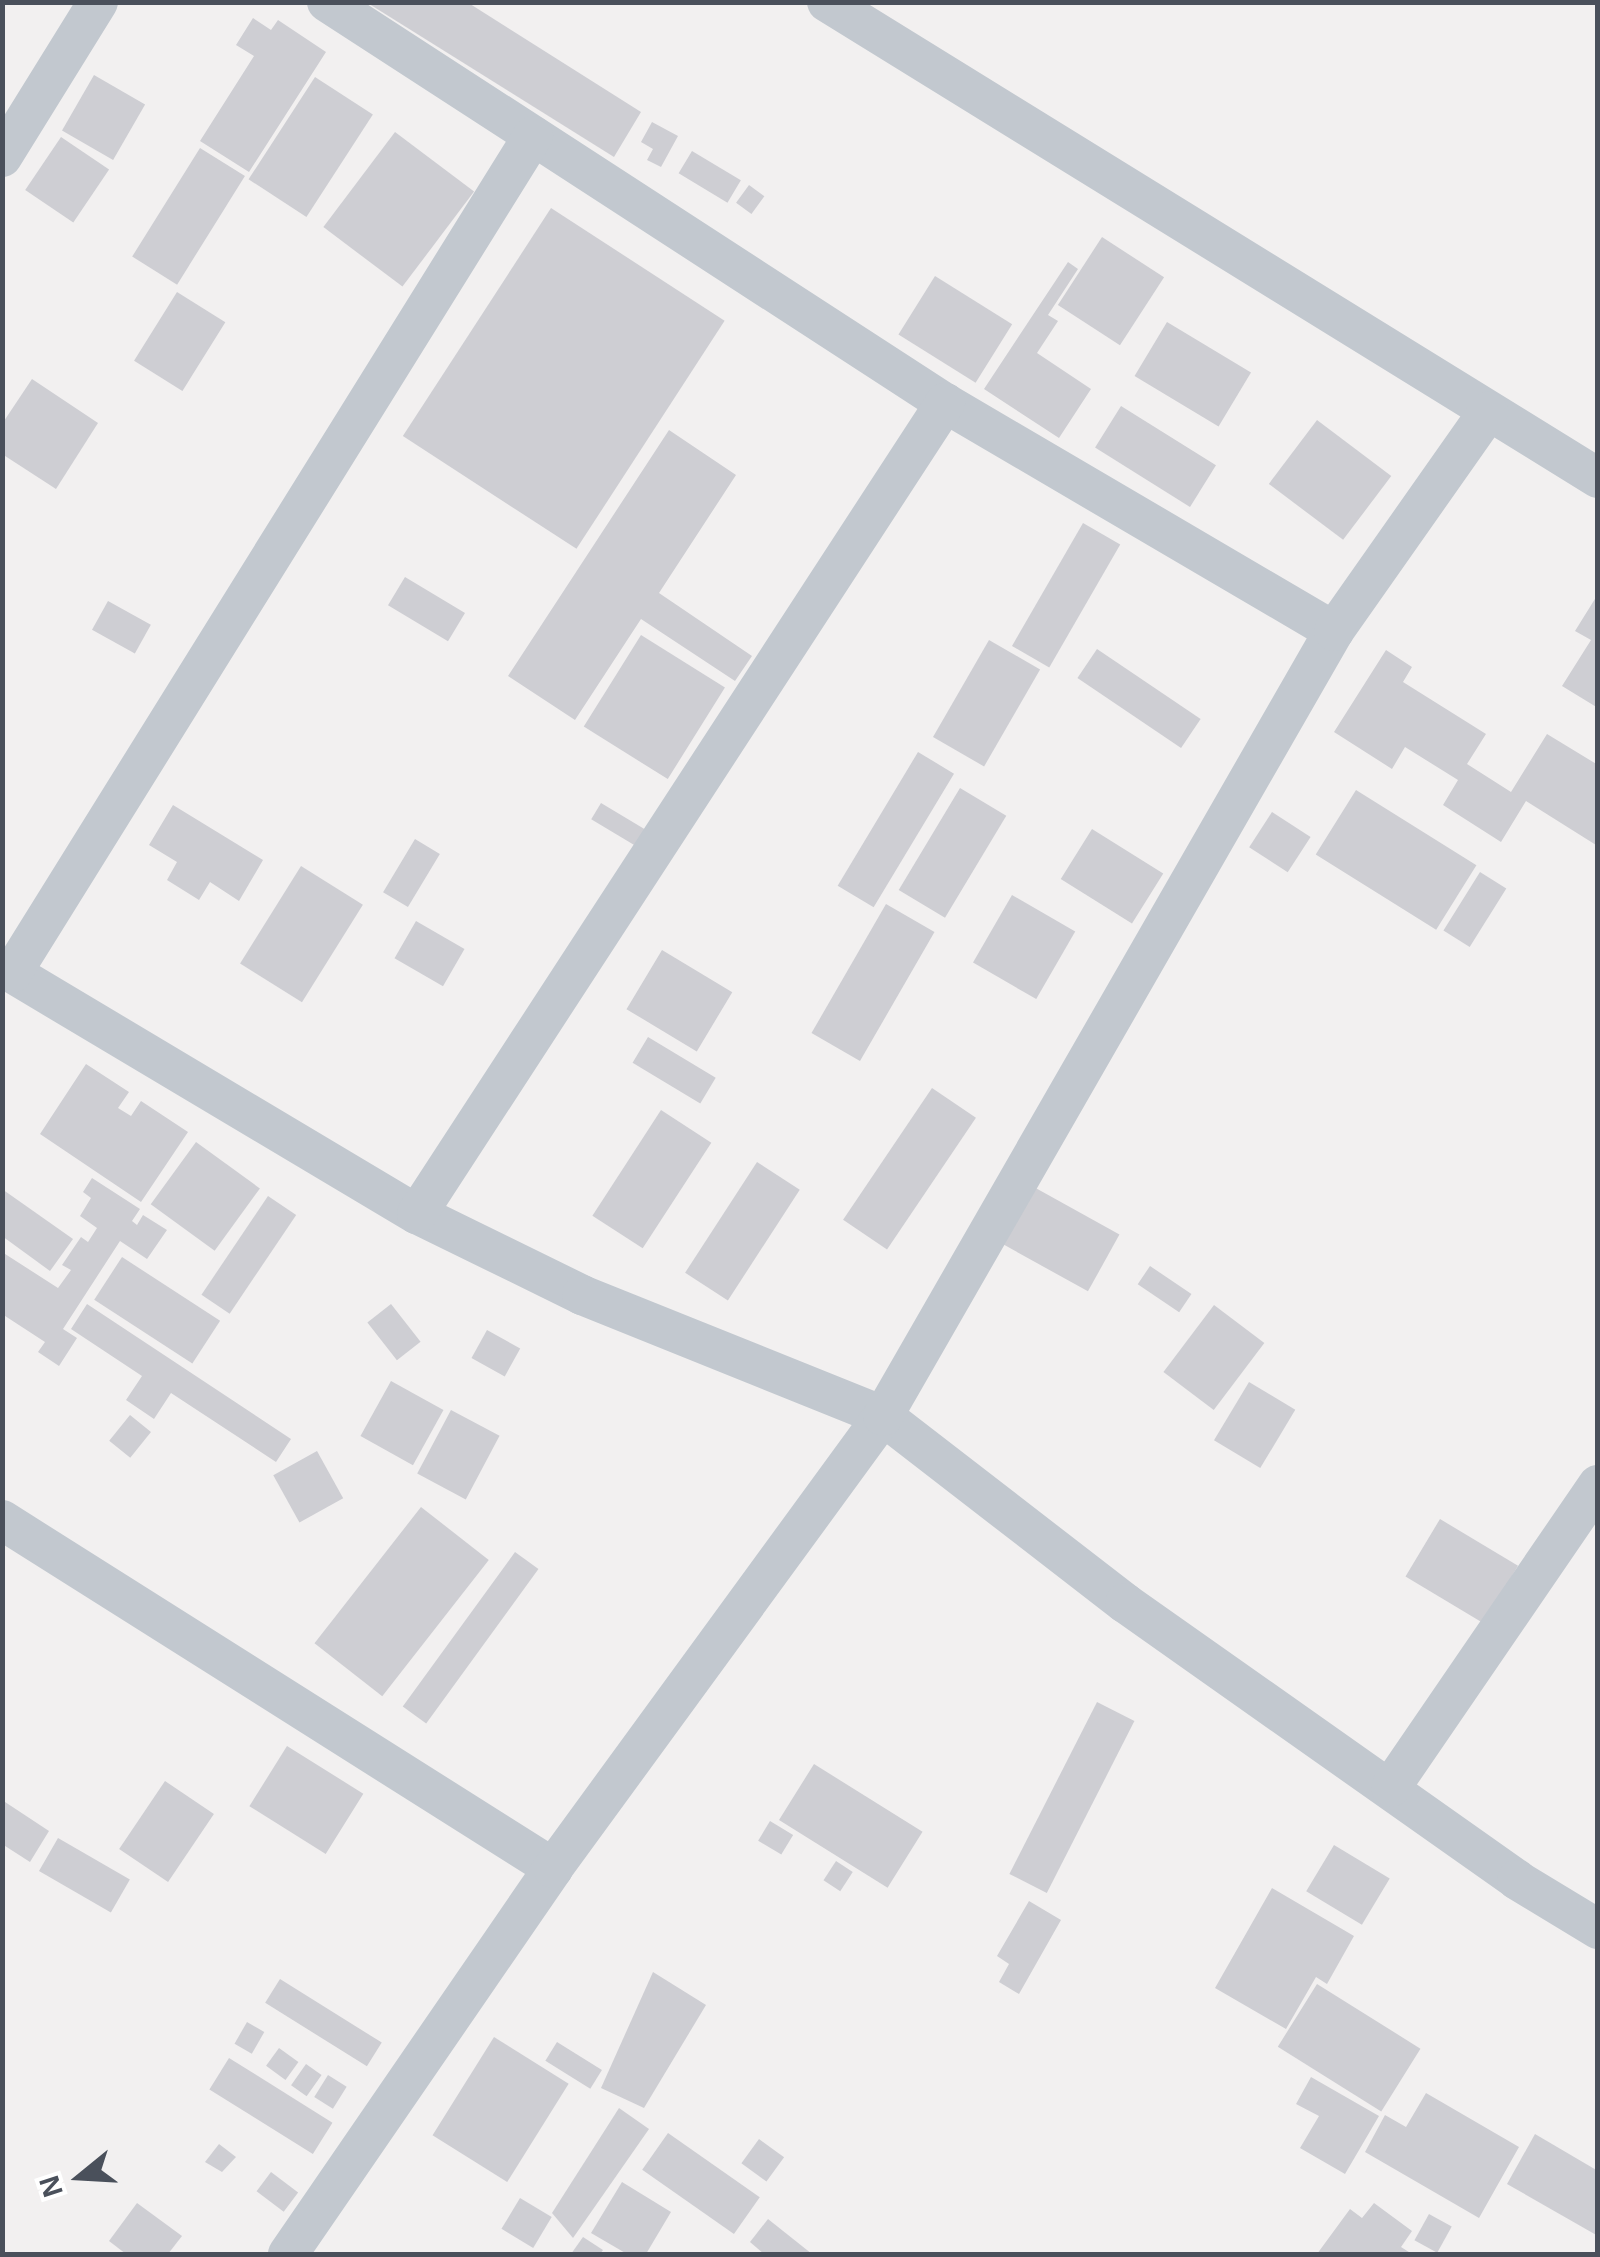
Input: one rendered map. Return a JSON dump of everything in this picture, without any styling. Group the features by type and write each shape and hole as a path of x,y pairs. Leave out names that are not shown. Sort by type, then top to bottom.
{"street":[{"path":"2,156 98,2"},
{"path":"328,2 945,403 1334,631"},
{"path":"827,2 1598,478"},
{"path":"533,136 8,970 417,1214 582,1294 884,1416 1125,1604 1517,1880 1598,1928"},
{"path":"417,1214 945,403"},
{"path":"288,2254 553,1868 884,1416 1334,631 1488,412"},
{"path":"1391,1788 1598,1484"},
{"path":"2,1520 553,1868"}],"building":[{"path":"366,2 467,2 641,112 614,157"},
{"path":"253,18 271,30 278,20 326,52 249,172 200,141 254,56 236,45"},
{"path":"94,75 145,104 113,160 62,130"},
{"path":"315,77 373,115 306,217 249,179"},
{"path":"652,122 678,136 661,167 647,160 653,149 641,142"},
{"path":"395,132 474,192 402,287 323,227"},
{"path":"61,137 109,169 73,222 25,190"},
{"path":"200,148 245,176 177,285 132,257"},
{"path":"692,151 741,180 727,203 679,173"},
{"path":"749,185 764,196 751,214 736,203"},
{"path":"551,208 725,321 576,549 403,436"},
{"path":"1102,237 1164,277 1120,345 1058,305"},
{"path":"1068,262 1078,269 1048,315 1058,321 1037,353 1091,389 1059,438 984,389"},
{"path":"935,276 1012,324 976,383 898,335"},
{"path":"177,292 225,322 182,391 134,361"},
{"path":"1167,322 1251,372 1219,426 1135,376"},
{"path":"32,379 98,423 56,489 2,454 2,424"},
{"path":"1121,406 1216,465 1190,507 1095,448"},
{"path":"1317,420 1391,476 1343,540 1269,484"},
{"path":"669,430 736,475 659,593 752,656 735,681 641,619 575,720 508,676"},
{"path":"1083,523 1120,544 1049,667 1012,646"},
{"path":"405,577 465,613 448,641 388,605"},
{"path":"1598,594 1598,708 1562,686 1591,640 1575,631"},
{"path":"108,601 151,625 135,654 92,630"},
{"path":"641,635 725,687 668,779 584,727"},
{"path":"989,640 1040,670 984,766 933,737"},
{"path":"1097,649 1201,719 1181,748 1077,678"},
{"path":"1386,650 1412,667 1403,682 1486,734 1467,764 1511,792 1547,734 1598,765 1596,845 1526,801 1501,842 1443,805 1458,780 1405,747 1392,769 1334,732"},
{"path":"918,752 954,774 874,907 838,886"},
{"path":"960,788 1006,816 945,918 899,890"},
{"path":"1356,790 1476,865 1436,930 1316,854"},
{"path":"601,803 648,831 638,848 591,819"},
{"path":"173,805 263,860 239,901 210,882 199,900 167,880 177,862 149,845"},
{"path":"1272,812 1311,837 1288,872 1249,847"},
{"path":"1092,829 1163,874 1132,924 1061,879"},
{"path":"415,839 440,854 408,907 383,892"},
{"path":"301,866 363,905 302,1002 240,964"},
{"path":"1480,872 1506,888 1470,947 1443,931"},
{"path":"1012,895 1075,931 1036,999 973,963"},
{"path":"886,904 934,932 860,1061 812,1033"},
{"path":"416,921 464,949 443,986 394,958"},
{"path":"662,950 732,992 697,1051 626,1009"},
{"path":"648,1037 716,1078 700,1103 633,1063"},
{"path":"86,1064 129,1092 118,1108 131,1116 141,1101 188,1132 141,1202 40,1134"},
{"path":"932,1088 976,1118 887,1249 843,1220"},
{"path":"661,1110 711,1143 643,1248 592,1216"},
{"path":"196,1142 260,1188 215,1251 151,1204"},
{"path":"757,1162 800,1190 728,1300 685,1273"},
{"path":"92,1178 140,1209 132,1221 137,1225 143,1215 167,1230 147,1259 120,1241 63,1329 77,1338 59,1366 38,1352 45,1342 2,1314 2,1252 58,1288 71,1270 62,1265 81,1237 88,1242 97,1228 80,1216 91,1198 83,1192"},
{"path":"1032,1186 1119,1234 1088,1291 1000,1243"},
{"path":"2,1189 73,1239 50,1271 2,1236"},
{"path":"268,1196 296,1215 230,1314 201,1295"},
{"path":"122,1257 220,1321 192,1363 94,1300"},
{"path":"1150,1266 1191,1294 1179,1312 1138,1284"},
{"path":"87,1304 291,1439 276,1462 171,1393 154,1419 126,1400 142,1376 71,1329"},
{"path":"391,1304 421,1342 397,1360 367,1322"},
{"path":"1214,1305 1264,1343 1214,1410 1163,1372"},
{"path":"487,1330 520,1348 505,1376 471,1358"},
{"path":"391,1381 443,1410 413,1465 360,1436"},
{"path":"1249,1382 1295,1410 1260,1468 1214,1440"},
{"path":"451,1410 500,1436 466,1499 417,1474"},
{"path":"130,1415 151,1432 130,1458 109,1441"},
{"path":"317,1451 343,1498 299,1522 273,1475"},
{"path":"421,1507 489,1560 382,1696 314,1643"},
{"path":"1440,1519 1518,1566 1483,1623 1405,1576"},
{"path":"515,1552 538,1569 426,1724 403,1707"},
{"path":"1097,1702 1134,1721 1047,1893 1009,1874"},
{"path":"287,1746 363,1794 326,1854 249,1806"},
{"path":"814,1764 923,1832 888,1888 779,1820"},
{"path":"165,1781 214,1814 168,1882 119,1849"},
{"path":"2,1800 49,1831 30,1862 2,1844"},
{"path":"770,1821 793,1835 781,1855 758,1841"},
{"path":"58,1838 130,1880 111,1912 39,1871"},
{"path":"1334,1845 1390,1878 1362,1925 1306,1891"},
{"path":"836,1861 853,1872 840,1891 823,1880"},
{"path":"1272,1888 1354,1936 1327,1984 1316,1977 1286,2029 1215,1988"},
{"path":"1029,1901 1061,1920 1019,1994 999,1982 1009,1964 997,1956"},
{"path":"653,1972 706,2005 644,2108 601,2088"},
{"path":"280,1979 382,2043 367,2066 265,2003"},
{"path":"1317,1984 1420,2049 1381,2111 1278,2047"},
{"path":"247,2022 264,2032 252,2054 234,2044"},
{"path":"494,2037 569,2084 507,2182 433,2135"},
{"path":"557,2042 602,2070 590,2089 545,2061"},
{"path":"279,2048 298,2062 285,2080 266,2066"},
{"path":"229,2058 332,2123 313,2154 209,2089"},
{"path":"306,2064 322,2075 307,2096 291,2085"},
{"path":"328,2075 347,2087 333,2109 314,2097"},
{"path":"1311,2077 1379,2116 1345,2174 1300,2148 1319,2116 1296,2104"},
{"path":"1426,2093 1519,2147 1479,2218 1365,2152 1385,2115 1406,2127"},
{"path":"619,2108 649,2129 573,2238 552,2213"},
{"path":"668,2133 760,2197 734,2234 642,2170"},
{"path":"1535,2134 1598,2171 1598,2236 1507,2184"},
{"path":"759,2139 784,2157 766,2181 741,2163"},
{"path":"219,2144 236,2157 222,2172 205,2162"},
{"path":"271,2172 298,2192 284,2212 257,2191"},
{"path":"622,2182 671,2212 646,2254 627,2254 591,2233"},
{"path":"520,2198 552,2217 533,2248 501,2229"},
{"path":"137,2203 182,2236 168,2254 126,2254 109,2241"},
{"path":"1374,2203 1412,2231 1401,2247 1412,2254 1317,2254 1350,2209 1362,2218"},
{"path":"1429,2214 1452,2227 1437,2253 1414,2240"},
{"path":"768,2219 812,2254 764,2254 750,2242"},
{"path":"583,2237 603,2250 600,2254 571,2254"}]}
